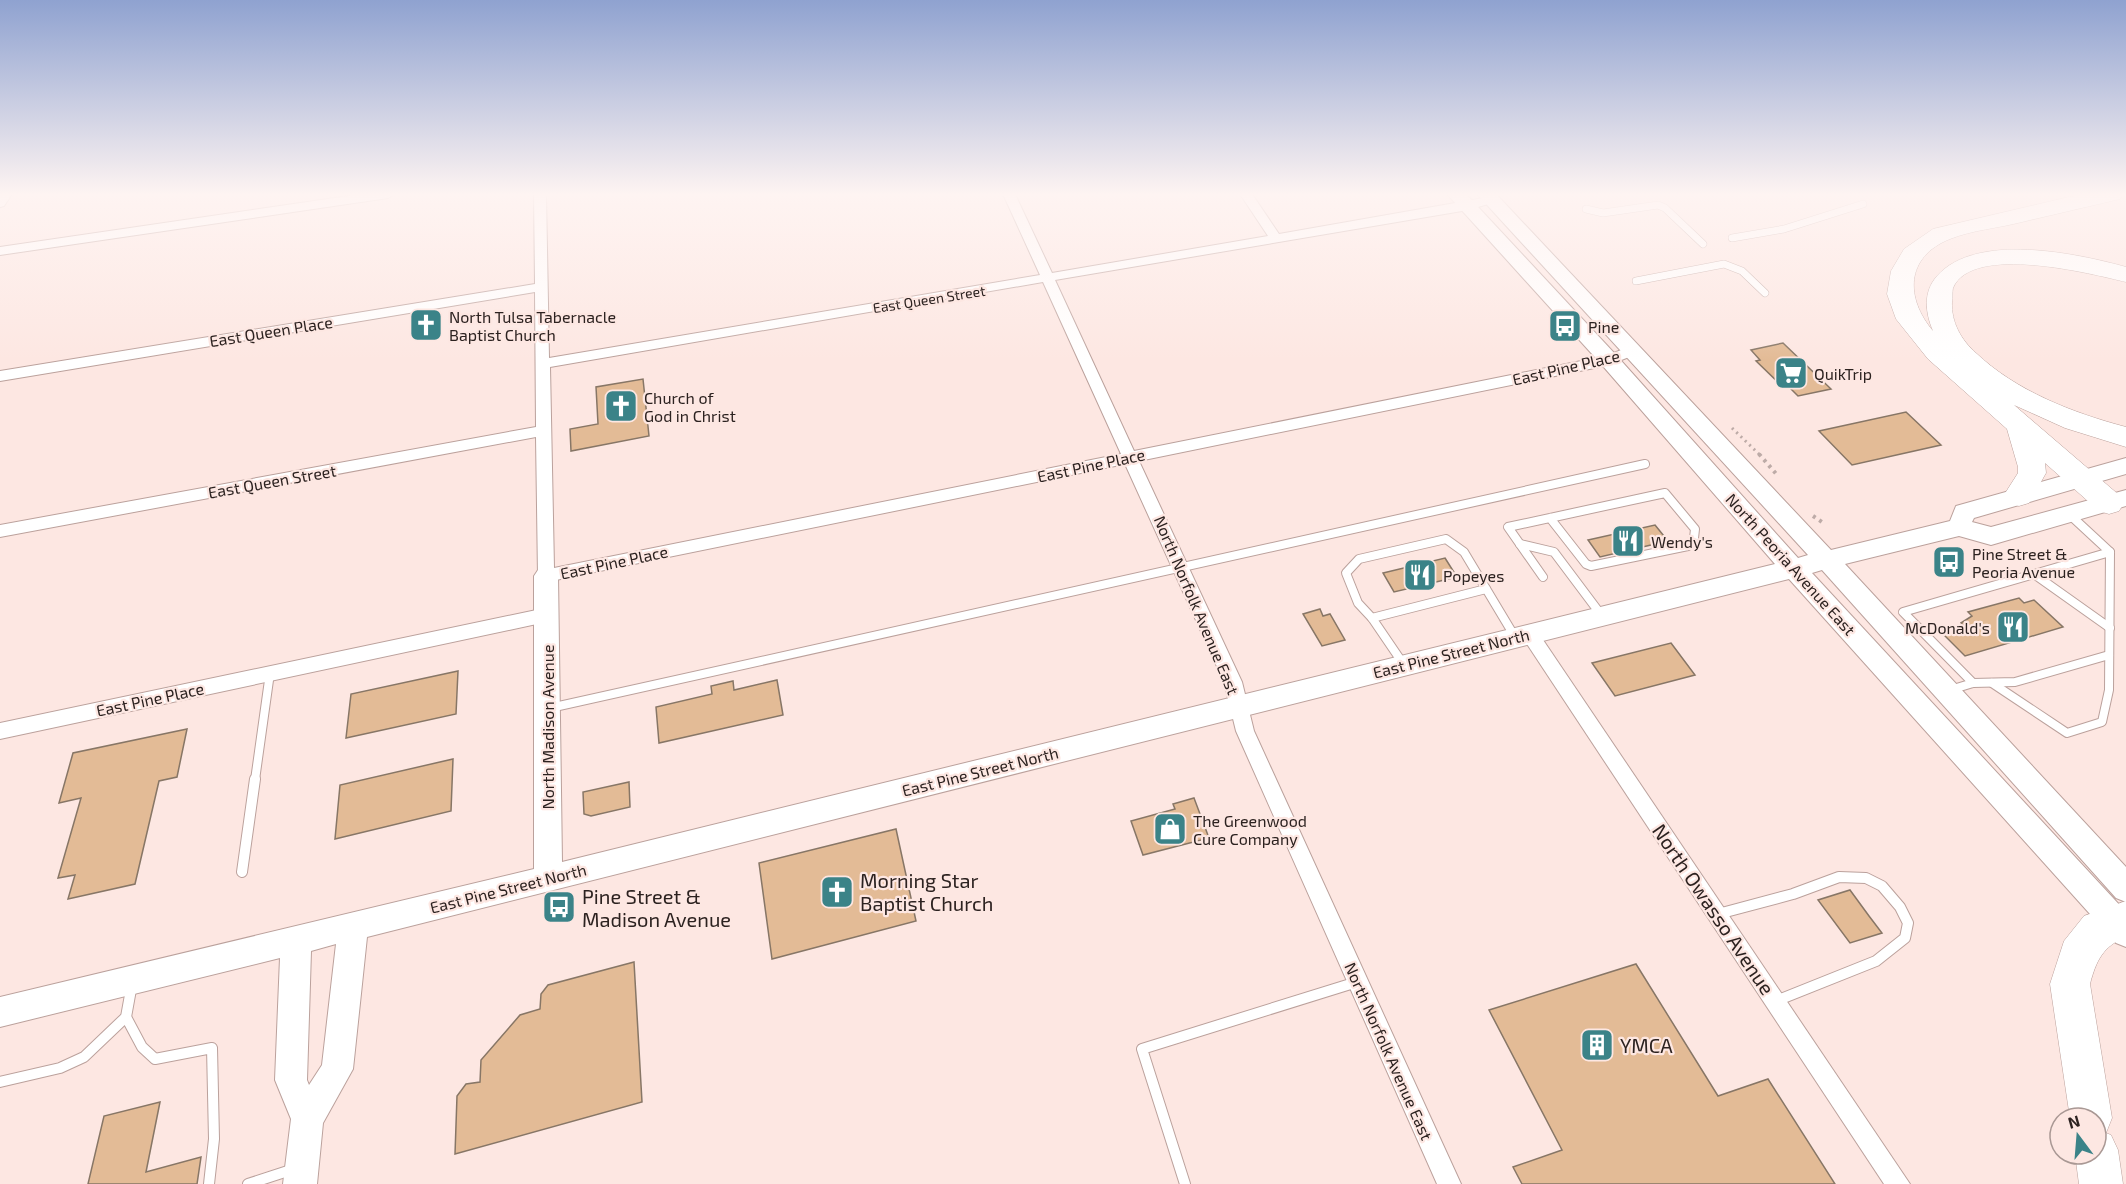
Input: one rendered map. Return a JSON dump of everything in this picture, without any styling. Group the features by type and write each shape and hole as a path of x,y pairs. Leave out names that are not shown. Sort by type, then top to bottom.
{"highway":[{"path":"1918,249 1903,271 1900,294 1904,308 1920,334 1937,353 2081,478 2118,500"},
{"path":"2126,275 2081,262 2039,256 1984,260 1951,276 1944,284 1939,306 1944,328 1955,344 1970,362 1998,384 2057,416 2126,437"},
{"path":"2019,495 2032,473 2020,426"},
{"path":"2089,1106 2070,984 2078,954 2098,929 2123,916"},
{"path":"2098,1166 2101,1184"}],"main road":[{"name":"North Peoria Avenue East","path":"1508,249 1610,360 1796,570 2123,916"},
{"name":"North Peoria Avenue East","path":"1539,249 1828,561 1960,687 2123,916"},
{"path":"2118,500 1991,536 1959,527 1964,512 2126,466"},
{"name":"East Pine Street North","path":"1,1016 296,939 548,879 1522,635 1796,570 1959,527"},
{"name":"North Madison Avenue","path":"546,576 548,879"},
{"path":"301,1175 307,1119 337,1069 353,926"},
{"path":"296,939 291,1080 307,1119"}],"street":[{"path":"541,249 546,576"},
{"name":"North Norfolk Avenue East","path":"1034,249 1233,682 1252,748 1449,1184"},
{"name":"East Queen Street","path":"544,363 1218,249"},
{"name":"East Queen Place","path":"0,376 542,286"},
{"name":"East Pine Place","path":"546,576 1610,360 1634,350"},
{"name":"East Queen Street","path":"0,531 544,431"},
{"name":"East Pine Place","path":"0,731 546,615"},
{"name":"North Owasso Avenue","path":"1522,635 1718,914 1898,1184"}],"lane":[{"path":"1636,281 1724,264 1734,265 1745,271 1765,293"},
{"path":"547,709 1645,464"},
{"path":"1543,577 1508,527 1665,493 1695,529 1694,538 1688,546 1591,567 1586,564 1550,518"},
{"path":"1992,683 2067,733 2102,722 2109,690 2110,552 2068,513"},
{"path":"1404,665 1372,618 1358,603 1346,573 1359,559 1446,539 1464,552 1486,589 1522,635"},
{"path":"1520,544 1554,552 1602,616"},
{"path":"2109,655 2015,682 1960,687 1903,612 2110,552"},
{"path":"2034,574 2110,628"},
{"path":"1372,618 1486,589"},
{"path":"242,872 270,673"},
{"path":"1718,914 1793,894 1839,877 1866,878 1882,886 1900,907 1908,923 1905,938 1876,961 1775,1001"},
{"path":"0,1082 74,1063 126,1017 133,980"},
{"path":"1185,1184 1142,1049 1358,981"},
{"path":"126,1017 142,1047 155,1059 212,1048 214,1139 209,1184"},
{"path":"248,1184 301,1175"}],"building":[{"name":"QuikTrip","path":"1783,343 1831,389 1798,396 1788,386 1783,387 1756,361 1760,360 1751,350"},
{"name":"Church of God in Christ","path":"643,379 649,436 571,451 570,429 598,424 596,387"},
{"name":"QuikTrip","path":"1906,412 1941,445 1852,465 1819,431"},
{"name":"Wendy's","path":"1655,525 1668,541 1600,557 1588,540"},
{"name":"Popeyes","path":"1445,558 1457,577 1394,592 1383,573"},
{"name":"McDonald's","path":"2019,598 2024,603 2034,600 2063,627 1965,656 1942,633 1965,627 1961,623 1972,616 1968,612"},
{"path":"1320,609 1323,616 1330,614 1345,640 1322,646 1303,614"},
{"path":"1671,643 1695,675 1615,696 1592,663"},
{"path":"458,671 456,714 346,738 351,694"},
{"path":"777,680 783,715 659,743 656,707 712,694 711,686 733,681 734,690"},
{"path":"187,729 177,777 159,781 135,884 68,899 75,875 58,878 81,798 59,803 73,753"},
{"path":"453,759 451,811 335,839 340,785"},
{"path":"629,782 630,807 591,816 584,814 583,792"},
{"name":"The Greenwood Cure Company","path":"1194,798 1209,838 1143,855 1131,821 1175,809 1173,804"},
{"name":"Morning Star Baptist Church","path":"896,829 916,921 772,959 759,863"},
{"path":"1850,890 1882,933 1850,943 1818,900"},
{"path":"634,962 642,1102 455,1154 457,1096 466,1084 480,1082 481,1060 520,1015 540,1009 541,994 548,985"},
{"name":"YMCA","path":"1636,964 1718,1096 1768,1079 1835,1184 1522,1184 1513,1167 1562,1150 1489,1010"},
{"path":"160,1102 146,1172 201,1157 197,1184 88,1184 104,1116"}],"place":[{"name":"North Tulsa Tabernacle Baptist Church","path":"426,325"},
{"name":"Pine","path":"1565,326"},
{"name":"QuikTrip","path":"1791,373"},
{"name":"Church of God in Christ","path":"621,406"},
{"name":"Wendy's","path":"1628,541"},
{"name":"Pine Street & Peoria Avenue","path":"1949,562"},
{"name":"Popeyes","path":"1420,575"},
{"name":"McDonald's","path":"2013,627"},
{"name":"The Greenwood Cure Company","path":"1170,829"},
{"name":"Morning Star Baptist Church","path":"837,892"},
{"name":"Pine Street & Madison Avenue","path":"559,907"},
{"name":"YMCA","path":"1597,1045"}]}
